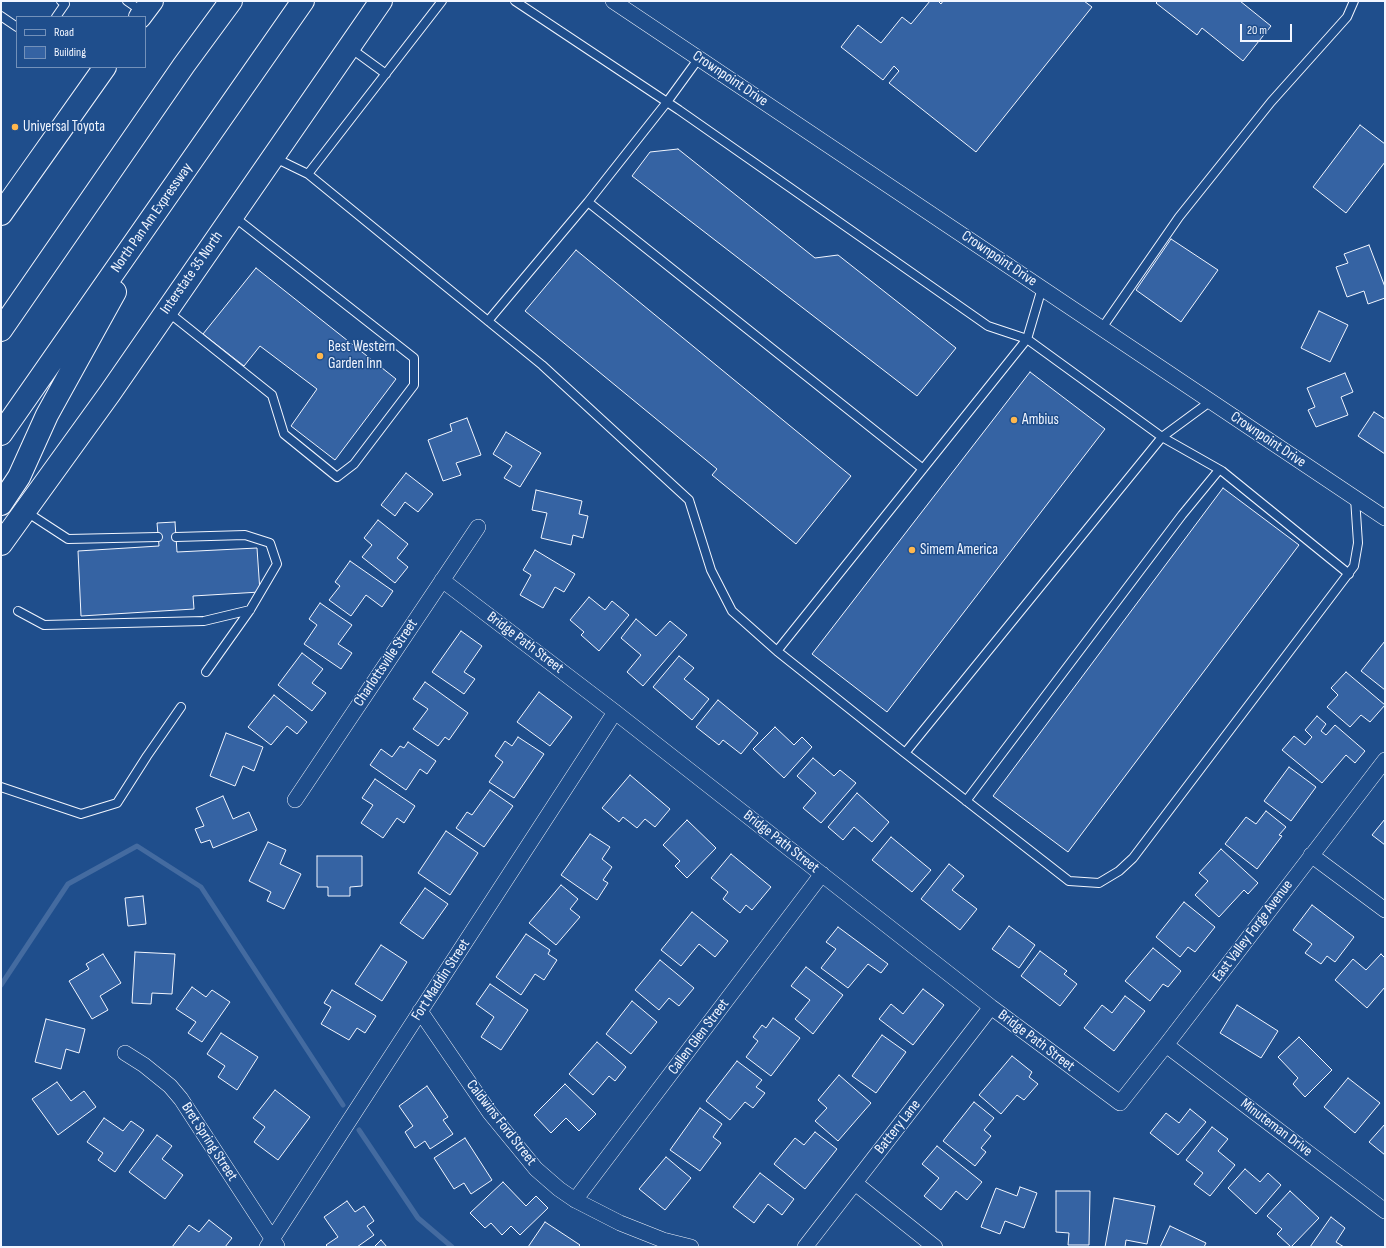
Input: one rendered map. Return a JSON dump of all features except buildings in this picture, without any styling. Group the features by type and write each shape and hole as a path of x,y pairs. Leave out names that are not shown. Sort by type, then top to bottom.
{"main road":[{"path":"184,65 224,1"},
{"path":"1,330 184,65 231,1"},
{"name":"North Pan Am Expressway","path":"1,434 303,1"},
{"name":"Interstate 35 North","path":"1,544 110,393 381,1"},
{"path":"1,214 104,68"},
{"path":"1,504 19,477 47,416 80,354 111,301 145,228"},
{"path":"1,324 28,291"}],"street":[{"name":"Crownpoint Drive","path":"613,1 1385,518"},
{"name":"Charlottsville Street","path":"295,800 478,527"},
{"name":"Bridge Path Street","path":"442,580 615,712 990,1007 1120,1103"},
{"name":"Fort Maddin Street","path":"272,1244 420,1011 615,712"},
{"name":"East Valley Forge Avenue","path":"1120,1103 1385,760"},
{"path":"1311,856 1385,910"},
{"name":"Callen Glen Street","path":"575,1200 822,874"},
{"name":"Battery Lane","path":"806,1247 990,1007"},
{"name":"Caldwins Ford Street","path":"420,1011 490,1114 536,1169 559,1189 575,1200 620,1223 663,1240 691,1247"},
{"name":"Minuteman Drive","path":"1166,1045 1385,1211"},
{"name":"Bret Spring Street","path":"125,1053 149,1069 170,1086 181,1098 272,1244"},
{"path":"855,1183 935,1247"}],"lane":[{"path":"57,16 65,4 61,1"},
{"path":"308,174 442,1"},
{"path":"515,1 668,102 988,326 1027,339 1162,438 1219,470 1349,574"},
{"path":"1102,328 1179,217 1271,102 1347,17 1354,1"},
{"path":"1,16 16,26"},
{"path":"349,47 386,74"},
{"path":"488,321 588,202 668,102 699,58"},
{"path":"273,157 308,174 542,365 689,500 711,570 732,611 777,651 966,801 1070,881 1099,882 1119,872 1133,858 1349,574 1354,566 1358,543 1355,497"},
{"path":"588,202 923,469"},
{"path":"166,311 272,395 284,434 337,477 354,464 414,385 414,358 232,216"},
{"path":"777,651 1027,339 1042,288"},
{"path":"905,753 1162,438 1211,402"},
{"path":"966,801 1182,515 1219,470"},
{"path":"24,511 68,539 158,537"},
{"path":"176,537 245,535 270,543 277,564 250,610 206,672"},
{"path":"18,611 44,625 204,621 250,610"},
{"path":"1,787 80,814 117,803 181,707"}],"waterway":[{"path":"1,985 68,884 137,846 201,887 343,1105"},
{"path":"359,1130 418,1218 452,1247"}],"place":[{"name":"Universal Toyota","path":"15,127"},
{"name":"Best Western Garden Inn","path":"320,356"},
{"name":"Ambius","path":"1014,420"},
{"name":"Simem America","path":"912,550"}]}
